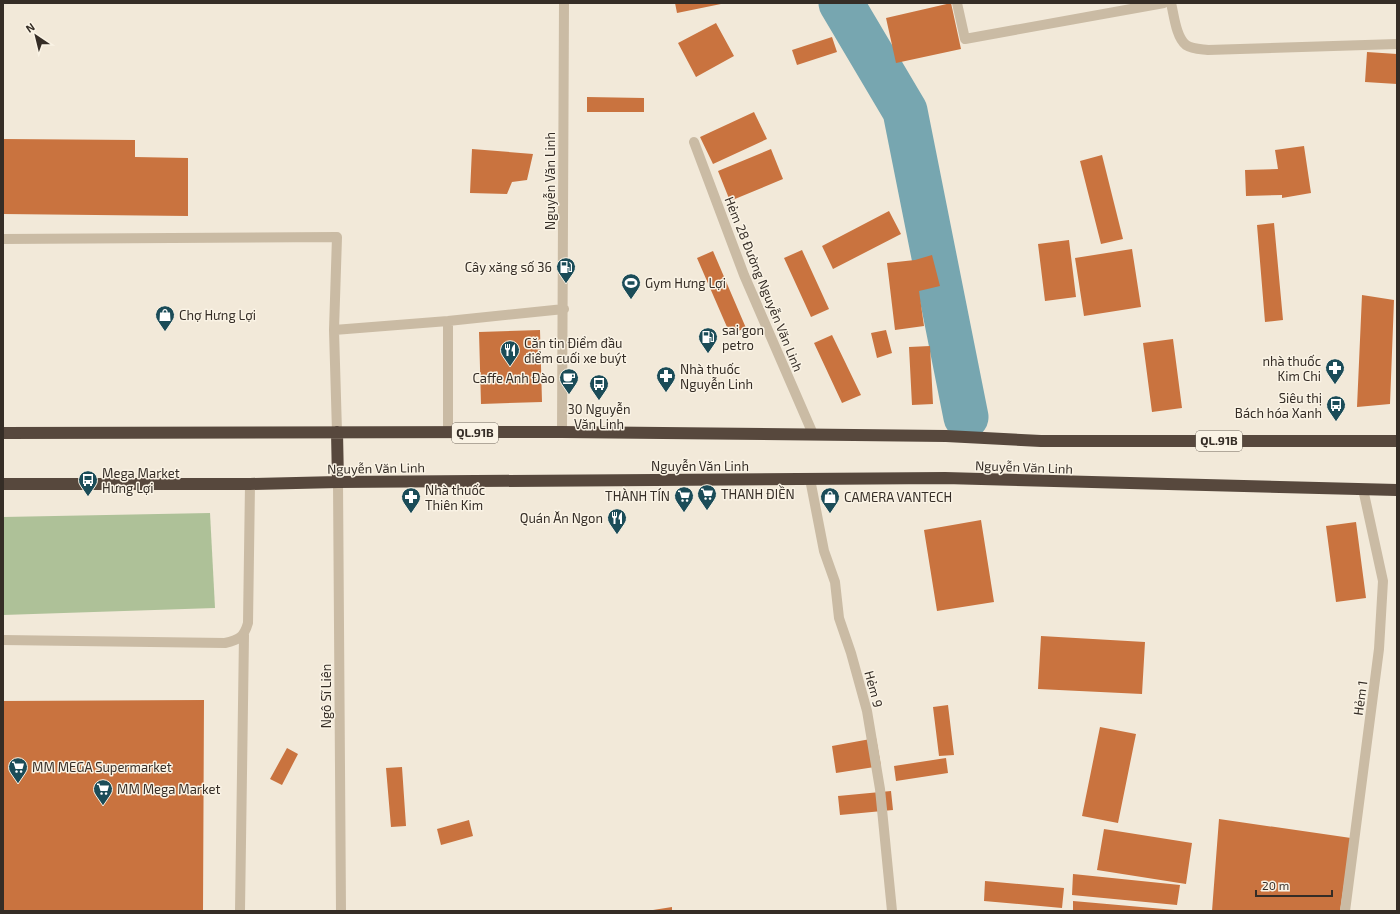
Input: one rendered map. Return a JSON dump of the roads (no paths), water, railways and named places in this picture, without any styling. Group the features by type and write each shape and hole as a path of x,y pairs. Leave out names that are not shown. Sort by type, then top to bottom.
{"highway":[{"path":"337,432 338,482"},
{"name":"Nguyễn Văn Linh","path":"3,433 562,432 946,436 1041,441 1397,441"},
{"name":"Nguyễn Văn Linh","path":"3,484 250,484 338,482 945,478 1042,482 1397,490"}],"street":[{"name":"Nguyễn Văn Linh","path":"562,432 564,309 564,3"},
{"path":"957,3 965,39 1164,3"},
{"path":"1171,3 1179,34 1185,45 1194,49 1208,50 1397,44"},
{"name":"Hẻm 28 Đường Nguyễn Văn Linh","path":"694,142 744,275 813,434"},
{"path":"3,238 337,237 334,330 337,432"},
{"path":"334,330 448,321 564,309"},
{"path":"448,321 448,433"},
{"name":"Hẻm 9","path":"810,479 824,551 835,582 839,618 851,653 867,711 880,790 892,911"},
{"name":"Ngô Sĩ Liên","path":"338,482 341,911"},
{"path":"240,911 244,635 248,623 250,484"},
{"name":"Hẻm 1","path":"1345,911 1379,649 1383,581 1364,489"},
{"path":"3,640 225,643 236,641 244,635"}],"waterway":[{"path":"841,3 905,111 966,417"}],"place":[{"name":"Cây xăng số 36","path":"566,284"},
{"name":"Gym Hưng Lợi","path":"631,300"},
{"name":"Chợ Hưng Lợi","path":"165,332"},
{"name":"sai gon petro","path":"708,354"},
{"name":"Căn tin Điểm đầu điểm cuối xe buýt","path":"510,367"},
{"name":"nhà thuốc Kim Chi","path":"1335,385"},
{"name":"Nhà thuốc Nguyễn Linh","path":"666,393"},
{"name":"Caffe Anh Đào","path":"569,395"},
{"name":"30 Nguyễn Văn Linh","path":"599,401"},
{"name":"Siêu thị Bách hóa Xanh","path":"1336,422"},
{"name":"Mega Market Hưng Lợi","path":"88,497"},
{"name":"THANH ĐIỀN","path":"707,511"},
{"name":"THÀNH TÍN","path":"684,513"},
{"name":"Nhà thuốc Thiên Kim","path":"411,514"},
{"name":"CAMERA VANTECH","path":"830,514"},
{"name":"Quán Ăn Ngon","path":"617,535"},
{"name":"MM MEGA Supermarket","path":"18,784"},
{"name":"MM Mega Market","path":"103,806"}]}
